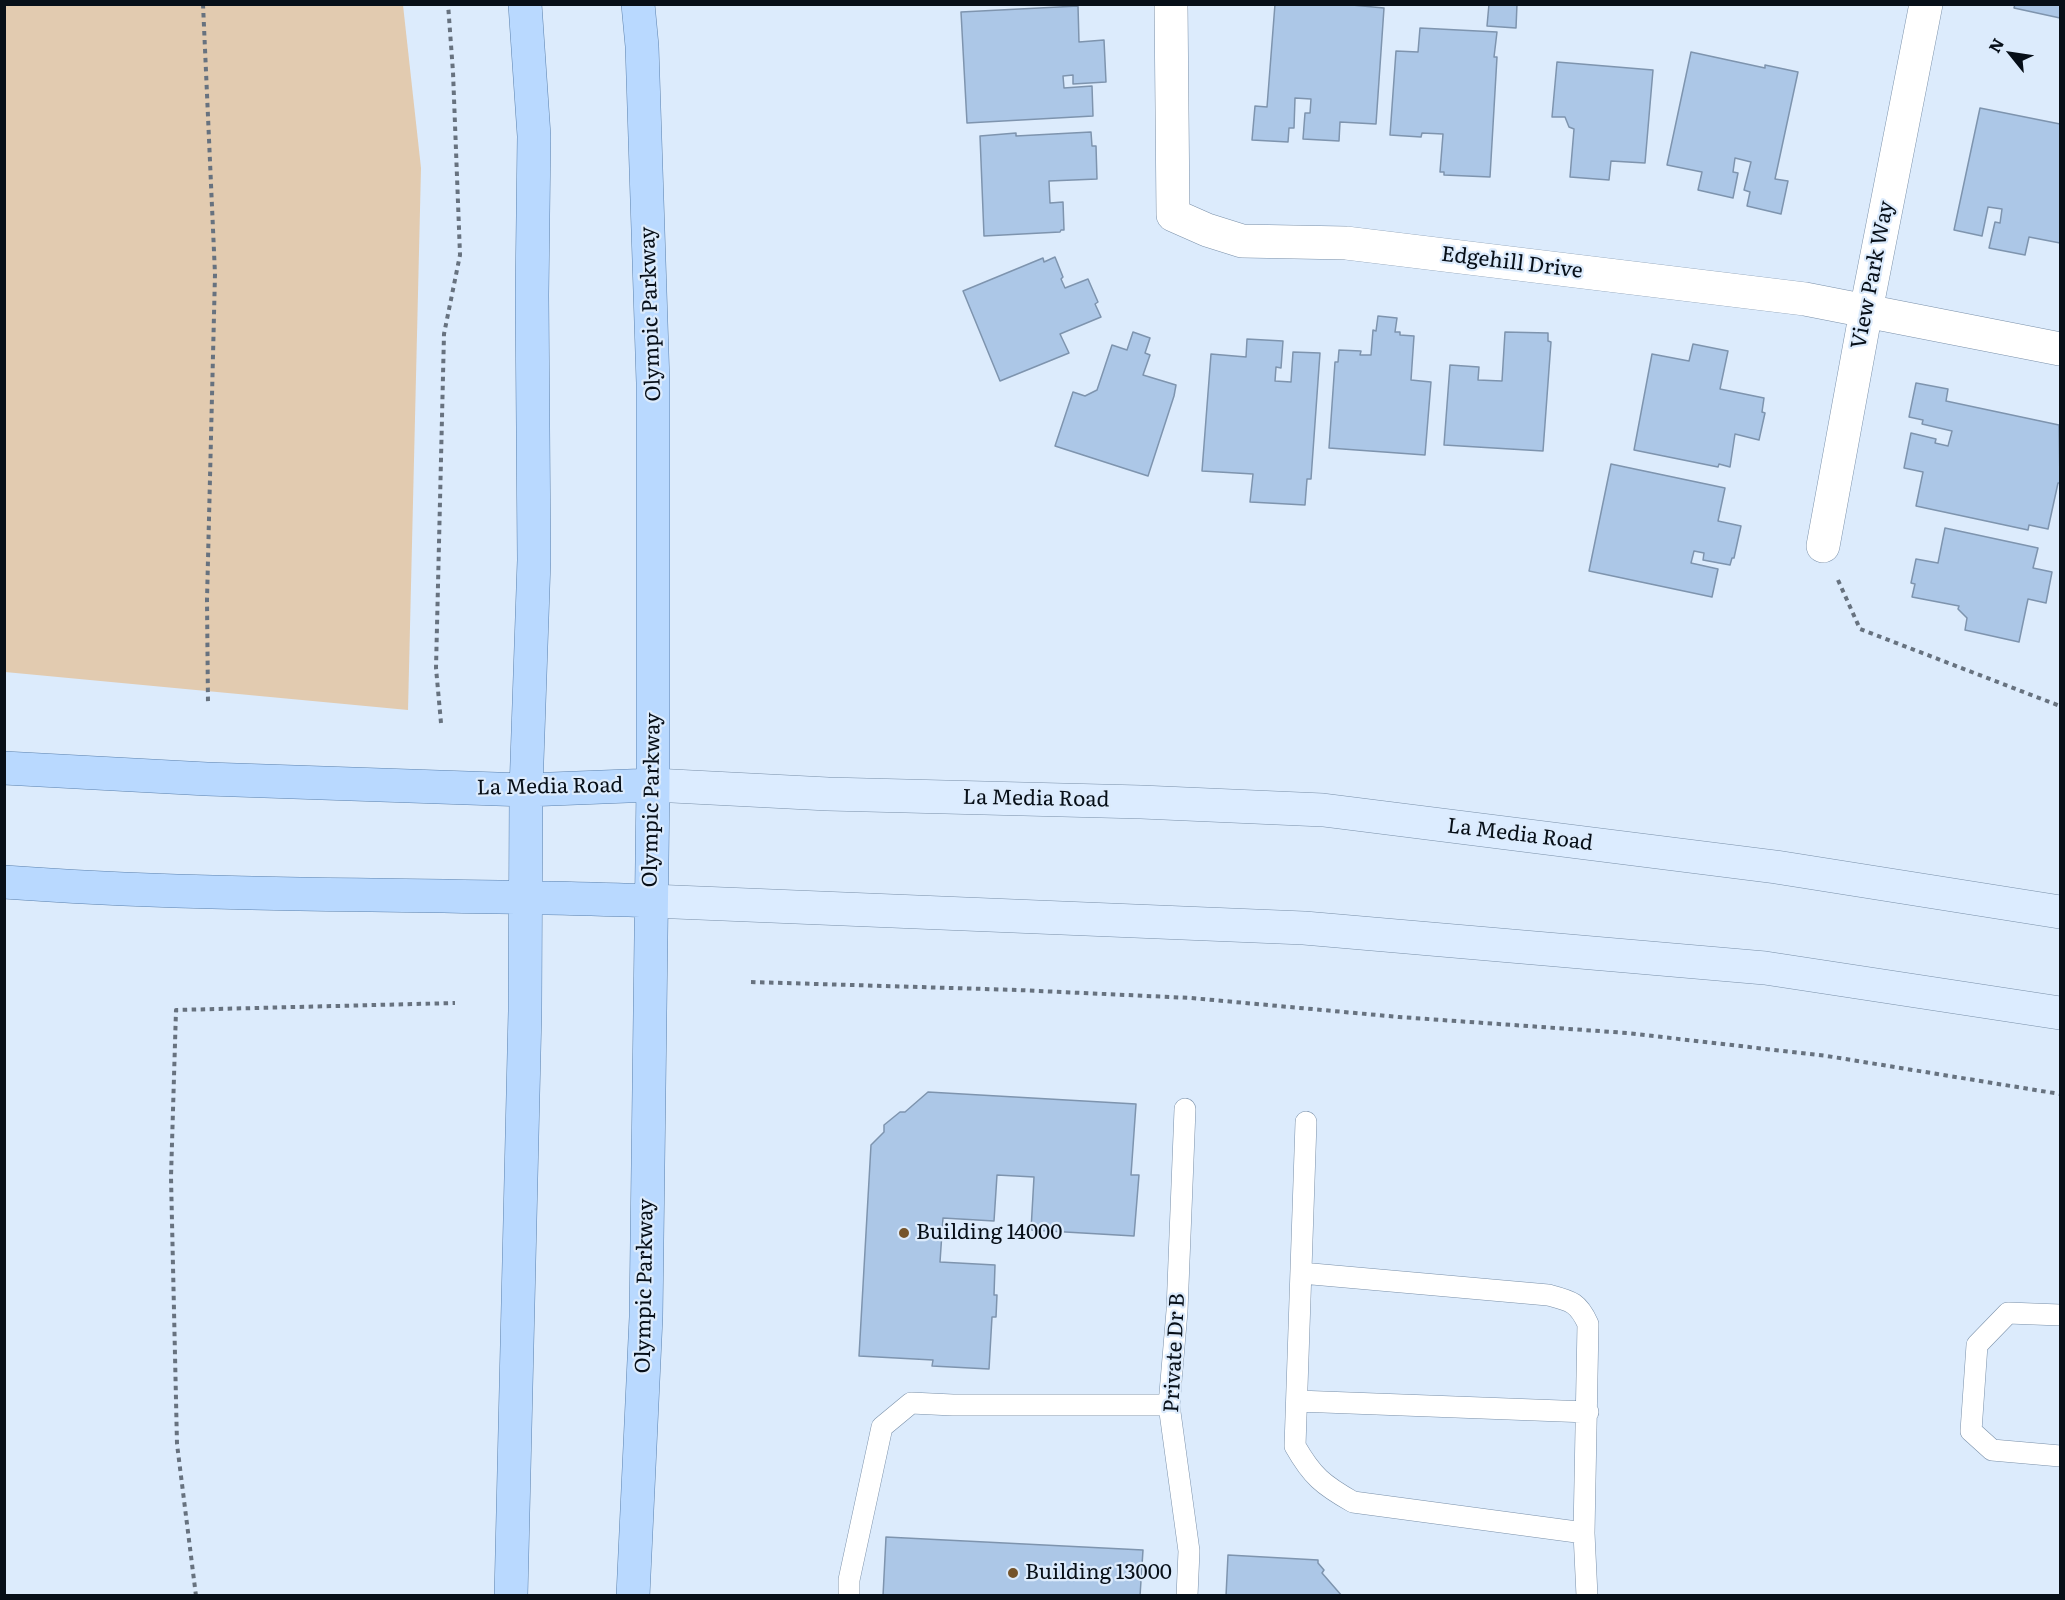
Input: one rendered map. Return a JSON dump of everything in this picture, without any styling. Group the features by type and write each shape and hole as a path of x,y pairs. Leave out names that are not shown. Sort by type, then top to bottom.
{"main road":[{"path":"511,1596 525,1011 526,790 534,560 532,295 534,136 525,4"},
{"name":"Olympic Parkway","path":"633,1596 645,1317 653,785 653,383 642,46 638,4"},
{"name":"La Media Road","path":"4,768 207,779 526,790 653,785 828,794 1141,802 1323,810 1776,867 2061,912"},
{"path":"4,882 99,889 297,895 526,896 1316,929 1765,968 2061,1013"}],"street":[{"name":"Edgehill Drive","path":"1171,4 1173,215 1207,230 1242,241 1346,243 1805,299 2061,350"},
{"name":"View Park Way","path":"1823,546 1866,310 1926,4"}],"lane":[{"name":"Private Dr B","path":"1185,1109 1177,1311 1169,1405 1189,1551 1187,1596"},
{"path":"1306,1122 1295,1446 1307,1467 1329,1489 1353,1502 1584,1533"},
{"path":"1301,1273 1548,1295 1568,1300 1581,1309 1588,1324 1584,1533 1587,1596"},
{"path":"2061,1315 2008,1313 1977,1345 1971,1431 1992,1450 2061,1456"},
{"path":"1297,1401 1588,1412"},
{"path":"849,1596 849,1580 882,1427 911,1403 1169,1405"}],"path":[{"path":"203,4 215,274 207,600 207,705"},
{"path":"441,723 436,668 444,334 459,255 453,72 448,4"},
{"path":"1823,546 1860,629 2061,706"},
{"path":"751,982 1191,998 1399,1017 1627,1033 1827,1056 2061,1094"},
{"path":"196,1596 177,1443 171,1177 176,1076 176,1010 455,1003"}],"shaded area":[{"path":"4,5 403,5 421,168 408,710 5,672"}],"building":[{"path":"1275,4 1341,4 1384,8 1376,124 1340,122 1339,141 1303,139 1305,113 1310,113 1311,99 1295,98 1294,128 1289,128 1288,142 1252,140 1255,106 1267,107"},
{"path":"1489,4 1517,4 1516,28 1487,26"},
{"path":"2015,4 2060,4 2060,18 2014,8"},
{"path":"1078,6 1079,42 1104,40 1106,82 1073,84 1073,75 1063,76 1064,88 1092,86 1093,116 967,123 961,12"},
{"path":"1420,28 1497,32 1490,177 1444,175 1444,172 1440,172 1443,134 1422,133 1421,137 1390,135 1396,51 1418,52"},
{"path":"1691,52 1765,68 1765,65 1798,72 1775,179 1788,181 1781,214 1747,206 1750,192 1744,190 1751,162 1735,158 1733,172 1738,173 1733,198 1698,190 1702,172 1667,165"},
{"path":"1557,62 1653,70 1645,163 1611,161 1609,180 1570,177 1574,129 1569,127 1565,117 1552,117"},
{"path":"1980,108 2060,124 2060,243 2029,237 2025,255 1989,248 1995,222 2000,223 2002,209 1988,207 1982,236 1954,230"},
{"path":"1091,132 1092,146 1096,146 1097,179 1049,181 1050,203 1063,202 1064,230 984,236 980,136"},
{"path":"1055,257 1065,288 1088,279 1098,302 1095,304 1101,317 1060,334 1069,353 1000,381 963,291 1043,258 1044,262"},
{"path":"1378,316 1397,318 1395,332 1400,332 1400,335 1414,336 1411,380 1431,382 1425,455 1329,448 1335,362 1338,362 1339,350 1361,351 1360,355 1371,355 1373,330 1376,331"},
{"path":"1133,332 1150,338 1145,353 1150,355 1143,375 1176,385 1148,476 1055,446 1073,392 1085,396 1097,390 1112,345 1127,350"},
{"path":"1505,332 1548,333 1548,341 1551,342 1543,451 1444,445 1450,365 1479,367 1478,380 1502,381"},
{"path":"1247,339 1283,341 1281,368 1276,367 1275,381 1291,382 1293,352 1320,353 1311,479 1307,479 1305,505 1250,502 1253,474 1202,471 1211,354 1246,357"},
{"path":"1693,344 1728,351 1720,389 1764,398 1762,412 1765,413 1759,440 1735,434 1730,467 1719,464 1718,467 1634,450 1652,354 1689,361"},
{"path":"1916,383 1948,389 1946,401 2059,425 2060,483 2058,483 2048,529 2029,525 2028,530 1916,506 1923,472 1904,468 1911,433 1936,439 1935,443 1948,446 1952,431 1922,424 1923,420 1909,417"},
{"path":"1611,464 1725,488 1718,521 1741,526 1734,558 1730,565 1703,560 1704,553 1694,551 1691,563 1718,569 1712,597 1589,571"},
{"path":"1945,528 2038,548 2033,568 2052,572 2046,603 2028,599 2019,642 1965,630 1967,618 1958,609 1959,606 1912,597 1915,584 1911,583 1916,559 1938,563"},
{"name":"Building 14000","path":"928,1092 1136,1104 1131,1175 1139,1175 1134,1236 1031,1230 1034,1177 997,1175 994,1221 943,1218 940,1262 995,1265 996,1317 992,1317 989,1369 932,1366 933,1360 859,1356 871,1145 884,1132 884,1125 900,1112 905,1112"},
{"name":"Building 13000","path":"886,1537 1143,1550 1140,1596 883,1596"},
{"path":"1228,1555 1318,1560 1324,1570 1322,1573 1342,1596 1226,1596"}],"place":[{"name":"Building 14000","path":"904,1233"},
{"name":"Building 13000","path":"1013,1573"}]}
